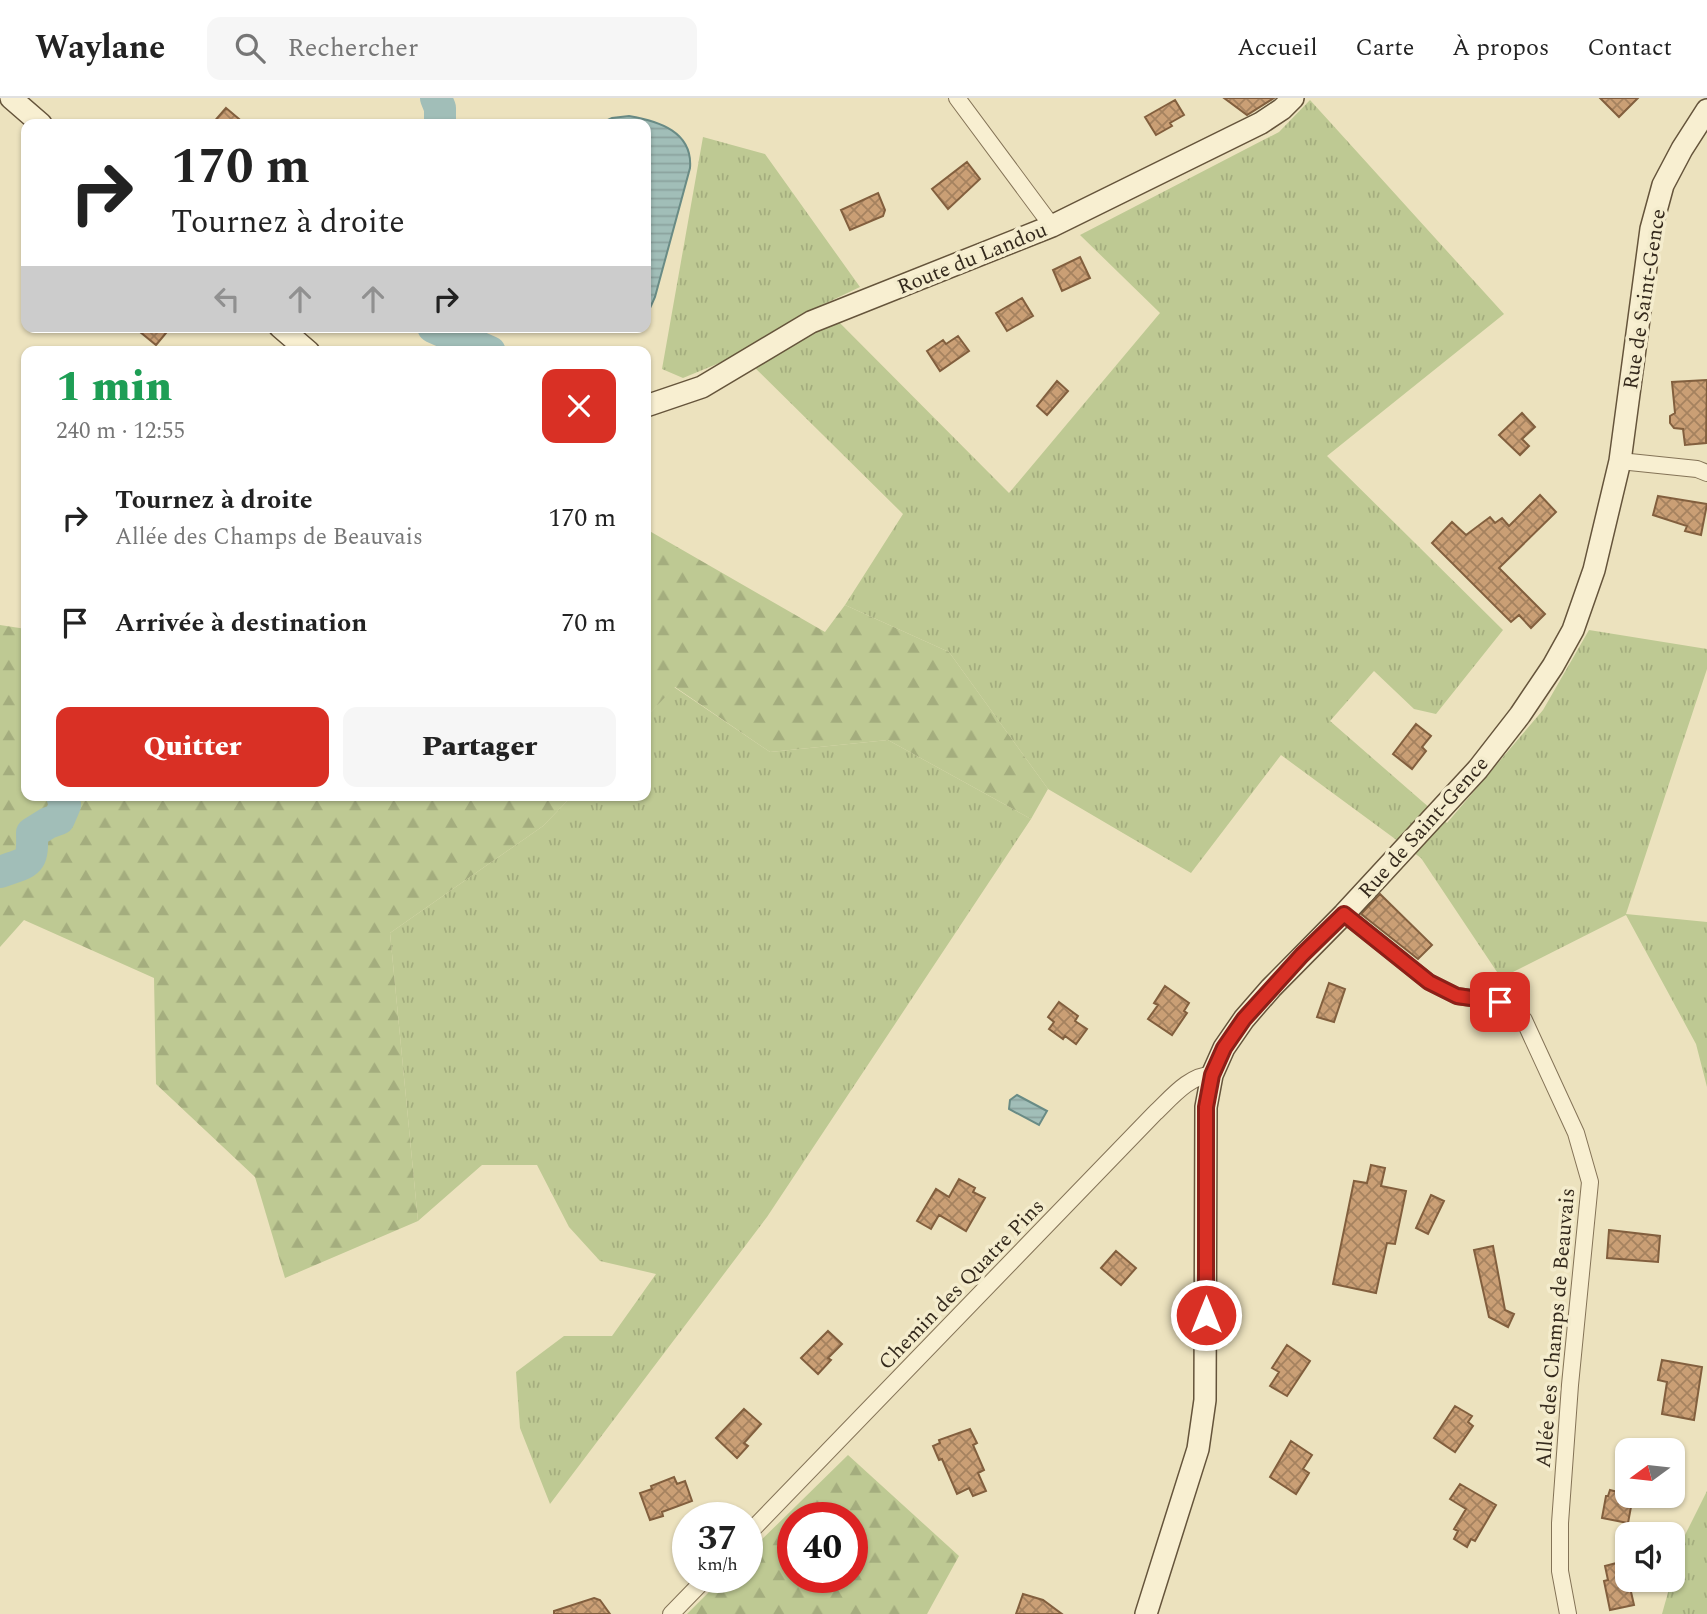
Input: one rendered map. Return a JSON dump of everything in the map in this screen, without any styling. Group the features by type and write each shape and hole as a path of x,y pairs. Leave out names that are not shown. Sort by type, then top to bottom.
{"street":[{"path":"11,98 35,119"},
{"path":"957,98 1052,226"},
{"name":"Route du Landou","path":"651,403 702,387 811,323 1052,226 1261,123 1283,109 1293,98"},
{"name":"Rue de Saint-Gence","path":"1146,1614 1198,1448 1205,1400 1206,1107 1212,1075 1224,1048 1244,1019 1478,768 1520,715 1573,630 1594,570 1620,461 1651,229 1663,186 1707,110"},
{"path":"287,333 302,346"},
{"path":"1620,461 1697,469 1707,473"},
{"name":"Allée des Champs de Beauvais","path":"1344,914 1429,982 1457,996 1500,1002 1524,1020 1576,1133 1590,1182 1570,1385 1560,1523 1560,1571 1568,1614"},
{"name":"Chemin des Quatre Pins","path":"763,1518 1155,1113 1186,1085 1205,1075 1212,1075"},
{"path":"671,1614 691,1593"}],"green space":[{"path":"1310,100 1504,314 1327,456 1503,630 1436,714 1414,709 1374,671 1330,721 1447,823 1543,710 1589,630 1707,649 1707,669 1626,914 1707,922 1707,1087 1696,1044 1626,915 1501,978 1421,858 1281,755 1191,873 1048,789 949,652 845,605 903,514 741,354 683,378 662,369 703,137 765,154 860,287 822,305 1009,493 1160,313 1080,235 1279,132"},
{"path":"651,532 825,632 845,605 949,652 1048,789 1031,819 888,740 770,752 675,687 651,712"},
{"path":"0,625 21,628 21,801 567,801 543,826 390,933 418,1221 285,1278 255,1177 156,1084 154,978 24,920 0,947"},
{"path":"674,687 770,752 888,740 1031,819 767,1217 550,1504 520,1428 516,1372 564,1336 612,1336 656,1274 600,1261 569,1227 537,1165 482,1165 418,1221 390,933 543,826 567,801 651,801 651,712"},
{"path":"848,1455 959,1556 927,1614 687,1614 708,1593 763,1593 763,1538 777,1525 777,1593 868,1593 868,1502 800,1502"},
{"path":"1707,1491 1707,1614 1662,1614 1668,1592 1685,1592 1685,1535"}],"water":[{"path":"629,116 643,119 610,119"},
{"path":"651,121 672,130 680,137 686,145 690,168 651,306"},
{"path":"1017,1095 1047,1111 1039,1125 1009,1109 1010,1100"}],"building":[{"path":"1224,98 1274,98 1247,115"},
{"path":"1600,98 1638,98 1619,117"},
{"path":"1175,100 1184,115 1156,135 1145,117"},
{"path":"226,108 239,119 216,119"},
{"path":"967,162 980,179 948,209 932,189"},
{"path":"878,193 885,210 883,216 850,230 841,210"},
{"path":"1080,257 1090,278 1062,291 1053,270"},
{"path":"1022,298 1033,316 1007,331 996,313"},
{"path":"141,333 166,333 156,345"},
{"path":"958,336 969,351 940,371 927,351 943,340 946,344"},
{"path":"1707,380 1706,443 1685,445 1683,429 1674,428 1670,423 1670,416 1675,413 1672,382"},
{"path":"1057,381 1068,391 1047,415 1037,406"},
{"path":"1522,413 1535,427 1522,439 1529,446 1520,455 1499,435"},
{"path":"1540,495 1556,512 1499,568 1545,614 1531,628 1519,615 1511,622 1432,543 1452,522 1466,535 1490,517 1495,523 1502,518 1509,526"},
{"path":"1658,496 1707,504 1701,535 1685,531 1687,526 1653,515"},
{"path":"1416,724 1431,736 1422,747 1426,751 1412,769 1393,754"},
{"path":"1380,894 1432,945 1418,959 1361,914"},
{"path":"1329,983 1345,989 1334,1022 1317,1017"},
{"path":"1165,986 1189,1003 1184,1011 1187,1013 1172,1035 1148,1019 1158,1005 1154,1003"},
{"path":"1059,1002 1078,1016 1075,1021 1087,1029 1076,1044 1049,1029 1054,1022 1048,1017"},
{"path":"1371,1165 1385,1168 1381,1186 1406,1191 1395,1244 1387,1243 1376,1293 1333,1284 1354,1181 1367,1183"},
{"path":"959,1179 975,1188 973,1192 985,1198 966,1231 939,1215 931,1229 917,1221 936,1189 949,1197"},
{"path":"1431,1195 1444,1201 1428,1234 1416,1228"},
{"path":"1609,1230 1660,1236 1658,1262 1607,1258"},
{"path":"1493,1246 1505,1310 1514,1314 1508,1327 1489,1317 1474,1250"},
{"path":"1116,1251 1136,1268 1121,1285 1101,1268"},
{"path":"828,1331 842,1344 828,1358 831,1360 818,1374 801,1358"},
{"path":"1287,1345 1310,1361 1287,1396 1270,1386 1279,1372 1272,1368"},
{"path":"1662,1360 1702,1367 1694,1420 1662,1414 1667,1382 1658,1380"},
{"path":"1455,1406 1472,1416 1468,1422 1473,1426 1455,1452 1434,1438"},
{"path":"744,1409 761,1424 744,1443 748,1446 737,1458 716,1438"},
{"path":"970,1429 977,1443 973,1445 984,1470 978,1473 986,1491 973,1496 969,1488 957,1494 942,1459 939,1460 933,1446 940,1443 939,1440"},
{"path":"1291,1441 1312,1455 1303,1469 1309,1473 1296,1494 1270,1477"},
{"path":"674,1477 677,1484 685,1481 692,1501 672,1502 672,1508 662,1512 663,1516 650,1520 640,1493 652,1489 651,1486"},
{"path":"1460,1484 1496,1505 1475,1541 1471,1539 1467,1547 1454,1539 1458,1531 1454,1529 1466,1509 1450,1499"},
{"path":"1610,1490 1615,1491 1615,1508 1631,1508 1628,1522 1602,1518"},
{"path":"1615,1563 1615,1592 1631,1592 1634,1605 1610,1610 1604,1581 1608,1580 1605,1566"},
{"path":"1023,1594 1043,1600 1062,1614 1016,1614"},
{"path":"594,1598 600,1600 610,1614 554,1614 554,1611"}],"waterway":[{"path":"436,98 440,119"},
{"path":"447,333 476,346"},
{"path":"0,872 27,861 32,851 32,833 59,819 65,805 64,801"}],"route":[{"path":"1206,1315 1206,1107 1212,1075 1224,1048 1244,1019 1271,988 1344,914 1429,982 1457,996 1500,1002"}]}
